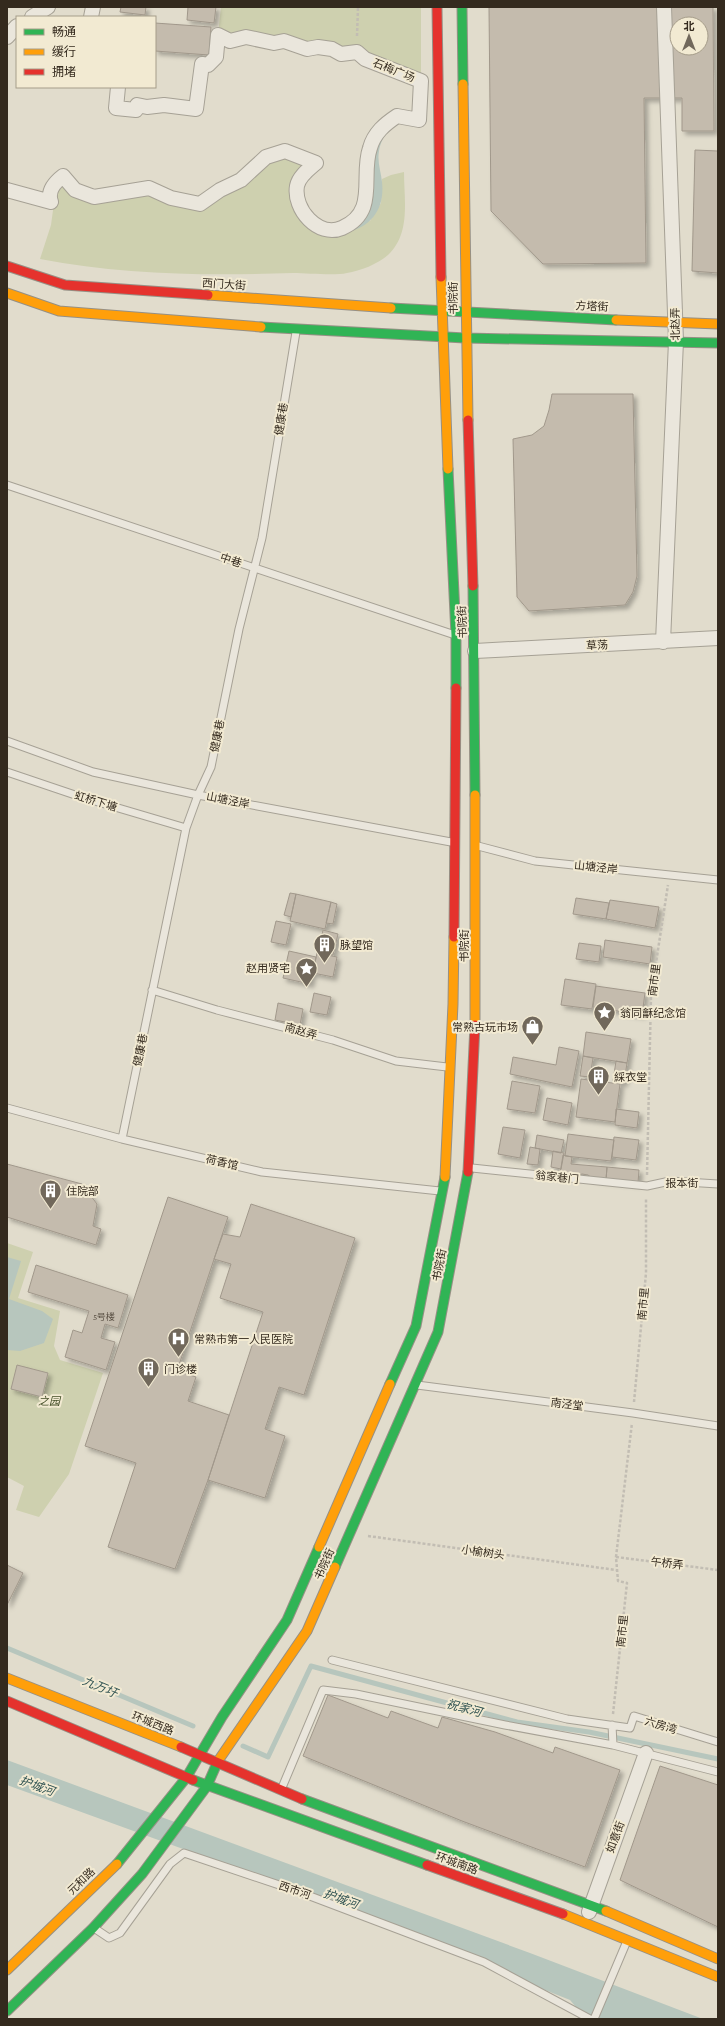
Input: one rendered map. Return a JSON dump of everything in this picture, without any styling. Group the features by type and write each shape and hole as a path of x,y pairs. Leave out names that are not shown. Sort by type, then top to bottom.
{"main road":[{"name":"书院街","path":"165,1803 186,1778 222,1717 287,1620 416,1326 445,1178 453,1004 456,635 442,336 437,7"},
{"name":"书院街","path":"94,1928 142,1874 207,1786 218,1761 307,1631 438,1332 468,1181 476,1004 475,651 465,311 462,7"},
{"name":"西门大街","path":"7,266 65,285 442,312 465,311"},
{"path":"7,293 59,311 296,330 466,338 718,343"},
{"name":"方塔街","path":"465,311 718,324"},
{"name":"环城西路","path":"7,1678 200,1754"},
{"path":"7,1701 186,1778"},
{"name":"环城南路","path":"200,1754 218,1761 277,1801 391,1852 586,1922 718,1977"},
{"name":"环城南路","path":"186,1778 207,1786 277,1801 591,1904 718,1959"},
{"name":"元和路","path":"7,1970 122,1859 165,1803"},
{"path":"7,2011 94,1928"}],"street":[{"path":"34,16 48,7"},
{"name":"北赵弄","path":"663,642 676,341 664,7"},
{"path":"7,37 16,27"},
{"path":"118,88 116,108 136,110 137,105 164,105 196,109 202,64 208,65 216,57 218,35 230,41 246,37 274,43 284,41 307,49 318,47 332,50 341,54 356,52"},
{"name":"石梅广场","path":"7,190 51,202 51,189 63,176 75,190 94,197 149,188 171,198 200,204 220,190 241,180 266,157 285,151 316,163 304,173 297,185 296,198 302,211 314,224 325,230 341,228 360,215 367,189 366,162 370,147 376,135 384,125 397,116 419,120 421,81 365,59 356,52"},
{"name":"草荡","path":"475,651 718,638"},
{"name":"如意街","path":"586,1922 591,1904 646,1752"}],"lane":[{"name":"健康巷","path":"122,1139 186,828 198,795 211,767 239,629 262,538 296,330"},
{"name":"中巷","path":"7,485 456,635"},
{"name":"山塘泾岸","path":"7,742 94,772 198,795 454,843"},
{"name":"虹桥下塘","path":"7,772 81,798 186,828"},
{"name":"山塘泾岸","path":"475,846 535,861 718,880"},
{"name":"南赵弄","path":"152,990 217,1010 333,1040 396,1061 450,1068"},
{"name":"荷香馆","path":"7,1108 122,1139 262,1172 442,1191"},
{"name":"翁家巷门","path":"468,1168 646,1186"},
{"name":"报本街","path":"646,1186 670,1181 718,1184"},
{"name":"南泾堂","path":"415,1385 633,1413 718,1426"},
{"path":"332,1660 567,1719 612,1725 612,1745"},
{"path":"277,1801 323,1690 356,1694 646,1752 718,1772"},
{"name":"六房湾","path":"612,1725 630,1728 634,1716 718,1742"},
{"name":"西市河","path":"94,1928 109,1938 120,1933 170,1864 184,1853 294,1890 484,1962 590,2019"},
{"path":"594,2019 628,1939"}],"path":[{"path":"356,52 358,7"},
{"name":"南市里","path":"612,1725 627,1583 618,1581 616,1557 633,1413 646,1273 646,1186 651,995 670,875"},
{"name":"小榆树头","path":"350,1534 616,1570"},
{"name":"午桥弄","path":"616,1557 718,1570"}],"green space":[{"path":"221,7 421,7 421,81 365,59 218,35"},
{"path":"266,157 306,158 297,185 314,224 370,221 381,203 382,179 404,172 405,216 400,237 395,246 388,255 374,264 363,269 342,274 166,273 103,268 40,259 51,225 57,181 94,197 149,188 200,204"},
{"name":"之园","path":"7,1243 33,1252 18,1298 60,1311 54,1346 60,1360 103,1373 69,1474 39,1517 16,1510 24,1486 7,1477"}],"water":[{"path":"388,129 381,143 379,155 382,191 379,208 364,225 348,232 359,215 366,162"},
{"path":"7,1257 21,1261 9,1299 42,1311 53,1319 44,1343 20,1351 7,1350"},
{"name":"护城河","path":"7,1760 530,1953 703,2019 586,2019 570,2000 274,1882 7,1785"}],"building":[{"path":"121,7 146,7 145,15 120,12"},
{"path":"188,7 216,7 214,23 187,20"},
{"path":"489,7 713,7 714,131 682,131 682,98 644,98 646,263 543,264 491,211"},
{"path":"156,23 211,27 209,55 156,51"},
{"path":"695,150 718,151 718,273 692,271"},
{"path":"552,394 633,394 637,576 633,592 625,605 529,611 517,597 513,439 532,435 544,426"},
{"path":"290,893 296,894 291,917 284,915"},
{"path":"296,894 331,902 325,929 290,921"},
{"path":"576,898 609,903 606,919 573,914"},
{"path":"610,900 659,907 655,928 606,919"},
{"path":"331,902 337,904 333,924 326,923"},
{"path":"276,921 291,924 286,945 271,942"},
{"path":"323,930 338,934 333,955 318,951"},
{"path":"605,940 652,947 650,964 603,957"},
{"path":"579,943 601,946 599,962 576,959"},
{"path":"289,951 316,957 310,984 283,978"},
{"name":"脉望馆","path":"317,953 337,957 333,977 313,973"},
{"path":"565,979 596,984 592,1009 561,1005"},
{"path":"596,986 645,993 642,1015 593,1007"},
{"path":"314,993 331,997 327,1015 310,1012"},
{"path":"278,1003 303,1009 300,1025 275,1020"},
{"path":"586,1032 631,1039 627,1063 583,1056"},
{"path":"559,1047 579,1051 572,1087 510,1074 513,1057 556,1065"},
{"path":"583,1056 593,1058 590,1077 580,1076"},
{"path":"616,1061 627,1063 624,1083 613,1081"},
{"name":"綵衣堂","path":"581,1079 620,1084 615,1122 576,1117"},
{"path":"512,1081 540,1086 535,1113 507,1109"},
{"path":"547,1098 572,1103 568,1125 543,1120"},
{"path":"616,1109 639,1112 637,1128 615,1125"},
{"path":"503,1127 525,1130 520,1158 498,1154"},
{"path":"568,1134 614,1140 611,1161 565,1156"},
{"path":"537,1135 564,1140 561,1153 535,1148"},
{"path":"614,1137 639,1140 636,1160 612,1157"},
{"path":"530,1147 540,1149 538,1165 527,1164"},
{"path":"553,1151 564,1153 561,1169 551,1167"},
{"path":"563,1155 572,1157 571,1164 607,1167 606,1180 592,1178 588,1175 582,1174 577,1176 560,1174"},
{"name":"住院部","path":"7,1164 82,1184 97,1204 93,1226 101,1229 96,1245 7,1217"},
{"path":"607,1167 639,1170 638,1183 606,1180"},
{"name":"门诊楼","path":"168,1197 228,1217 177,1371 196,1377 188,1401 229,1415 208,1480 175,1569 108,1547 136,1463 85,1446"},
{"path":"251,1204 355,1238 304,1395 279,1387 265,1429 285,1436 265,1498 208,1480 263,1312 220,1298 231,1264 214,1259 223,1234 240,1237"},
{"path":"36,1265 128,1295 118,1328 105,1324 101,1338 115,1342 106,1370 65,1357 73,1330 82,1333 89,1311 28,1292"},
{"path":"17,1365 48,1373 42,1397 11,1389"},
{"path":"7,1565 23,1573 7,1605"},
{"path":"328,1695 388,1718 391,1711 438,1728 442,1717 495,1732 553,1753 555,1747 620,1770 585,1867 462,1821 303,1756"},
{"path":"660,1766 718,1785 718,1927 620,1880"}],"waterway":[{"name":"九万圩","path":"7,1648 193,1726"},
{"name":"祝家河","path":"243,1746 268,1757 311,1666 517,1722 589,1732 718,1759"}],"traffic: fast":[{"path":"462,7 463,84"},
{"path":"391,308 616,320"},
{"path":"261,327 465,338 718,343"},
{"path":"448,469 456,635 456,688"},
{"path":"473,586 475,795"},
{"path":"335,1567 438,1332 468,1172"},
{"path":"390,1384 416,1326 445,1177"},
{"path":"117,1864 186,1778 222,1717 287,1620 319,1547"},
{"path":"7,2011 93,1928 142,1874 207,1786 218,1761"},
{"path":"193,1780 427,1865"},
{"path":"302,1799 606,1911"}],"traffic: slow":[{"path":"463,84 468,420"},
{"path":"441,277 448,469"},
{"path":"7,293 59,311 261,327"},
{"path":"208,295 391,308"},
{"path":"616,320 718,324"},
{"path":"475,795 475,1025"},
{"path":"445,1177 453,1004 454,937"},
{"path":"319,1547 390,1384"},
{"path":"218,1761 307,1631 335,1567"},
{"path":"7,1678 181,1747"},
{"path":"7,1970 117,1864"},
{"path":"606,1911 718,1959"},
{"path":"563,1914 718,1977"}],"traffic: jam":[{"path":"437,7 441,277"},
{"path":"7,266 65,285 208,295"},
{"path":"468,420 473,586"},
{"path":"454,937 456,688"},
{"path":"468,1172 475,1025"},
{"path":"7,1701 193,1780"},
{"path":"181,1747 302,1799"},
{"path":"427,1865 563,1914"}],"place":[{"name":"脉望馆","path":"325,964"},
{"name":"赵用贤宅","path":"306,988"},
{"name":"翁同龢纪念馆","path":"604,1032"},
{"name":"常熟古玩市场","path":"533,1046"},
{"name":"綵衣堂","path":"598,1096"},
{"name":"住院部","path":"51,1210"},
{"name":"常熟市第一人民医院","path":"179,1358"},
{"name":"门诊楼","path":"148,1388"}]}
